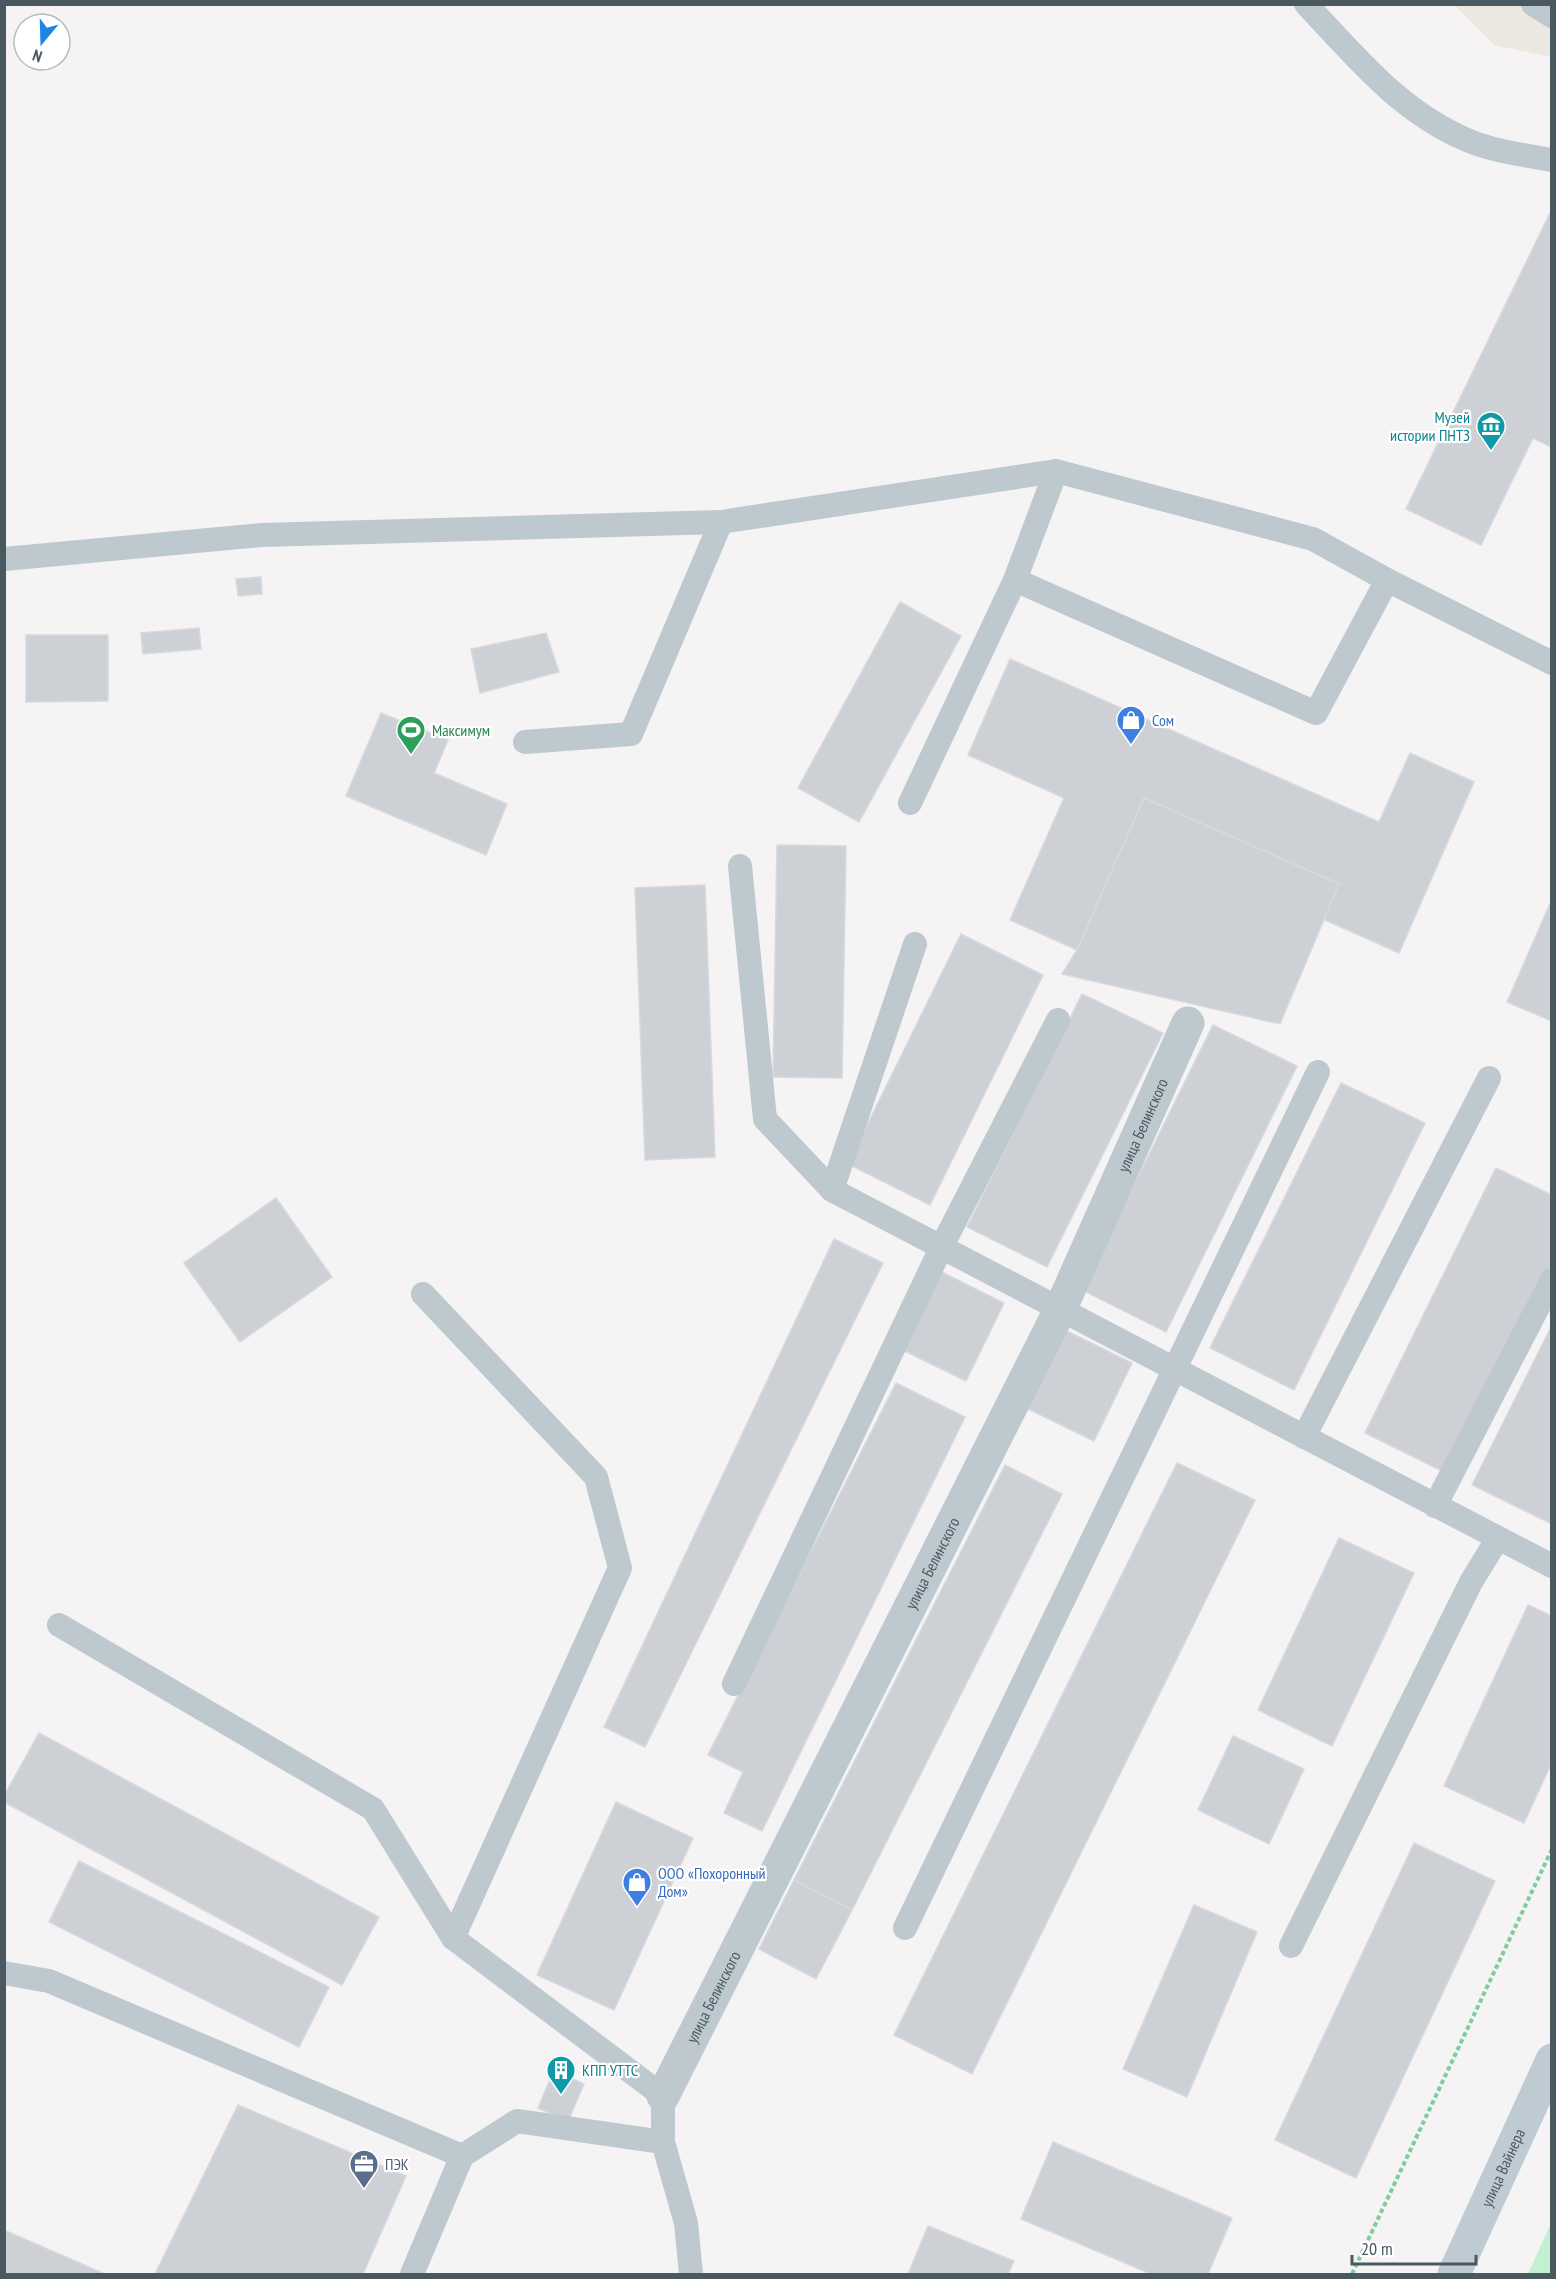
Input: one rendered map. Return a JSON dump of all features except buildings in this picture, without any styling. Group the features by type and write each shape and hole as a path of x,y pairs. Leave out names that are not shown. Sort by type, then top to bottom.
{"main road":[{"name":"улица Вайнера","path":"1454,2274 1551,2060"}],"street":[{"name":"улица Белинского","path":"663,2096 1060,1310 1188,1023"}],"lane":[{"path":"1306,4 1390,93 1430,122 1469,141 1551,160"},
{"path":"1533,4 1551,16"},
{"path":"910,803 1015,580 1056,471"},
{"path":"4,559 262,535 721,522 1056,471 1313,539 1387,580 1551,663"},
{"path":"525,742 631,734 721,522"},
{"path":"1015,580 1316,713 1387,580"},
{"path":"740,866 765,1119 832,1190 1551,1566"},
{"path":"832,1190 915,944"},
{"path":"734,1684 941,1248 1058,1020"},
{"path":"905,1928 1318,1072"},
{"path":"1304,1437 1489,1078"},
{"path":"1435,1506 1551,1280"},
{"path":"423,1294 596,1477 620,1568 453,1938"},
{"path":"1291,1946 1471,1582 1498,1538"},
{"path":"59,1625 373,1809 453,1938 663,2096 663,2142 686,2223 692,2274"},
{"path":"4,1973 50,1981 462,2156"},
{"path":"412,2274 462,2156 517,2121 663,2142"}],"path":[{"path":"1352,2274 1551,1848"}],"shaded area":[{"path":"1454,5 1551,5 1551,57 1494,45"}],"green space":[{"path":"1551,2223 1551,2274 1528,2274"}],"place":[{"name":"Музей истории ПНТЗ","path":"1491,452"},
{"name":"Сом","path":"1131,746"},
{"name":"Максимум","path":"411,756"},
{"name":"ООО «Похоронный Дом»","path":"637,1908"},
{"name":"КПП УТТС","path":"561,2096"},
{"name":"ПЭК","path":"364,2190"}]}
